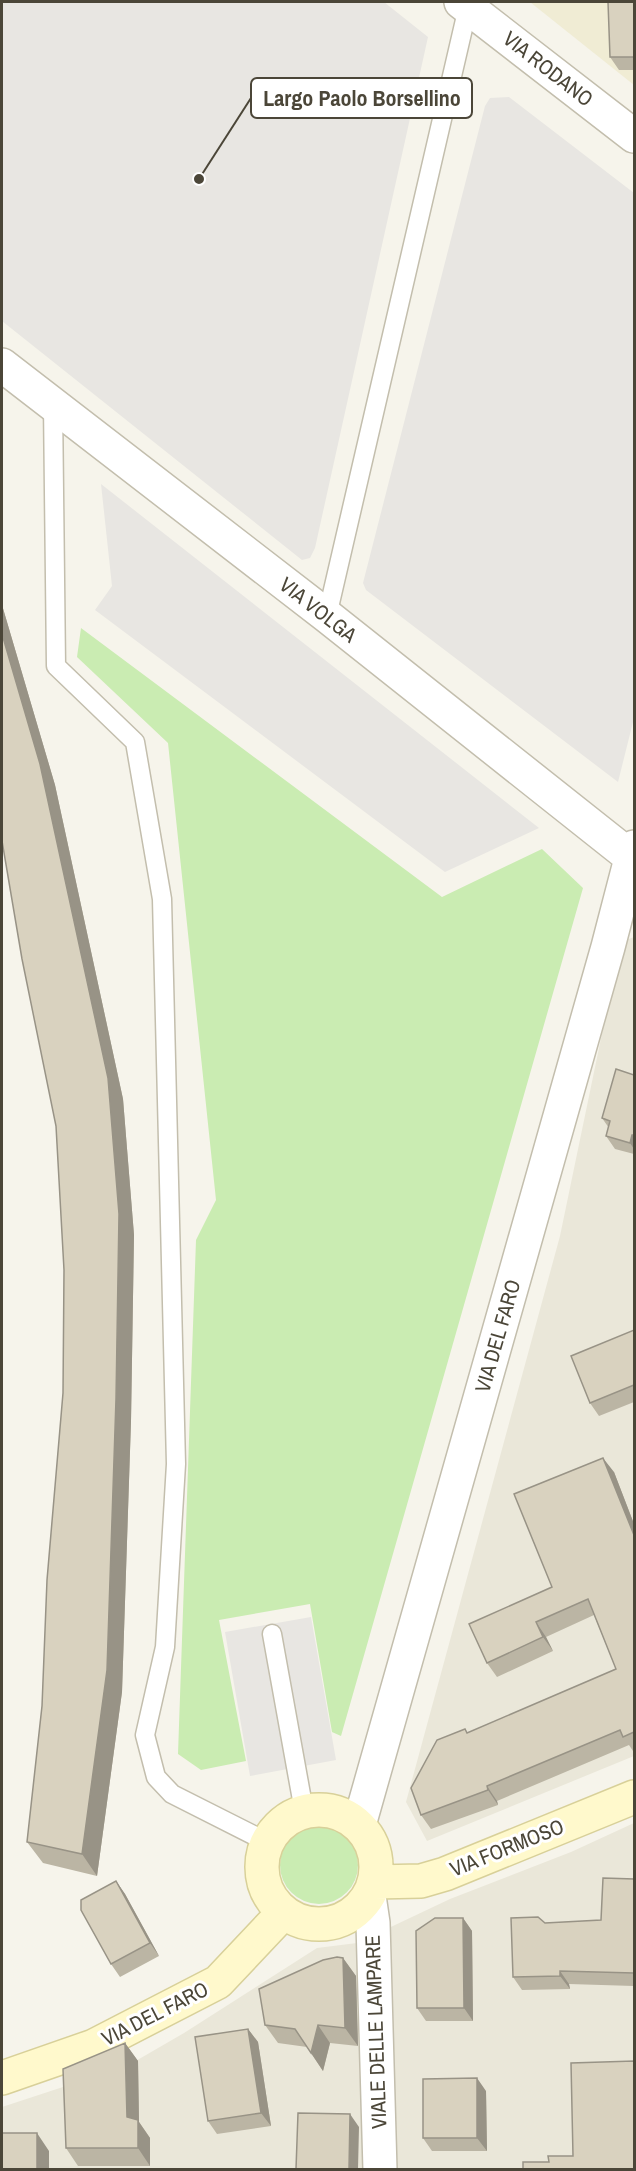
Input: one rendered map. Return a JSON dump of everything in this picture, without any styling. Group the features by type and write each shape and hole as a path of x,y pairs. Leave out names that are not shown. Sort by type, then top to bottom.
{"street":[{"name":"VIA RODANO","path":"465,4 634,136"},
{"name":"VIA VOLGA","path":"2,365 633,853"},
{"name":"VIA DEL FARO","path":"359,1825 621,942 633,853"},
{"name":"VIA FORMOSO","path":"372,1889 421,1881 445,1874 634,1797"},
{"path":"323,1809 343,1814 359,1825 369,1837 375,1851 377,1867 372,1889 356,1911 339,1920 320,1924 301,1922 284,1912 270,1898 262,1880 261,1860 267,1842 276,1828 289,1818 304,1811 323,1809"},
{"name":"VIALE DELLE LAMPARE","path":"372,1889 380,2169"},
{"name":"VIA DEL FARO","path":"2,2078 94,2046 218,1982 284,1912"}],"lane":[{"path":"327,616 465,4"},
{"path":"53,404 56,666 135,742 162,899 176,1464 165,1647 146,1735 156,1777 172,1794 267,1842"},
{"path":"272,1634 304,1811"}],"shaded area":[{"path":"2,2 384,2 428,37 315,548 310,558 302,560 2,321"},
{"path":"530,2 634,2 634,85"},
{"path":"509,97 634,193 634,718 618,782 366,590 363,583 485,106 490,98"},
{"path":"101,484 539,828 445,872 95,610 112,586"},
{"path":"634,937 634,1756 427,1841 406,1802 560,1236 621,942"},
{"path":"311,1617 336,1760 250,1776 225,1632"},
{"path":"634,1823 634,2169 2,2169 2,2107 127,2066 184,2033 317,1948 357,1943 450,1899 571,1852"}],"green space":[{"path":"81,628 442,897 542,849 583,888 341,1736 332,1732 310,1604 219,1620 246,1761 201,1770 178,1754 196,1240 216,1200 168,743 77,657"},
{"path":"319,1826 334,1829 351,1843 358,1865 355,1880 341,1897 319,1904 304,1901 287,1887 280,1865 283,1850 297,1833"}],"building":[{"path":"608,2 634,2 634,57 610,57"},
{"path":"2,634 40,764 108,1078 119,1214 116,1399 107,1670 82,1854 27,1842 42,1706 47,1580 63,1393 64,1270 56,1126 22,959 2,841"},
{"path":"616,1069 634,1075 634,1135 630,1143 606,1136 610,1121 602,1118"},
{"path":"634,1330 634,1385 590,1403 571,1356"},
{"path":"603,1458 634,1535 634,1732 623,1737 620,1730 487,1786 488,1790 421,1815 411,1788 437,1740 465,1729 467,1733 616,1669 588,1599 536,1622 543,1637 487,1663 469,1624 552,1587 514,1494"},
{"path":"603,1878 634,1879 634,1973 560,1971 560,1976 513,1977 511,1918 538,1917 545,1923 601,1920"},
{"path":"116,1881 150,1943 111,1964 81,1910 81,1900"},
{"path":"435,1918 463,1918 464,2008 417,2008 416,1931"},
{"path":"343,1958 345,2028 318,2025 311,2053 295,2029 265,2025 259,1989 323,1960"},
{"path":"248,2029 261,2113 208,2121 195,2037"},
{"path":"125,2043 127,2117 138,2120 138,2148 66,2148 63,2069"},
{"path":"634,2061 634,2169 523,2169 523,2162 549,2162 548,2156 573,2156 571,2063"},
{"path":"477,2078 477,2138 423,2138 423,2079"},
{"path":"298,2113 350,2114 349,2169 296,2169"},
{"path":"2,2133 37,2133 37,2169 2,2169"}],"place":[{"name":"Largo Paolo Borsellino","path":"199,179"}]}
